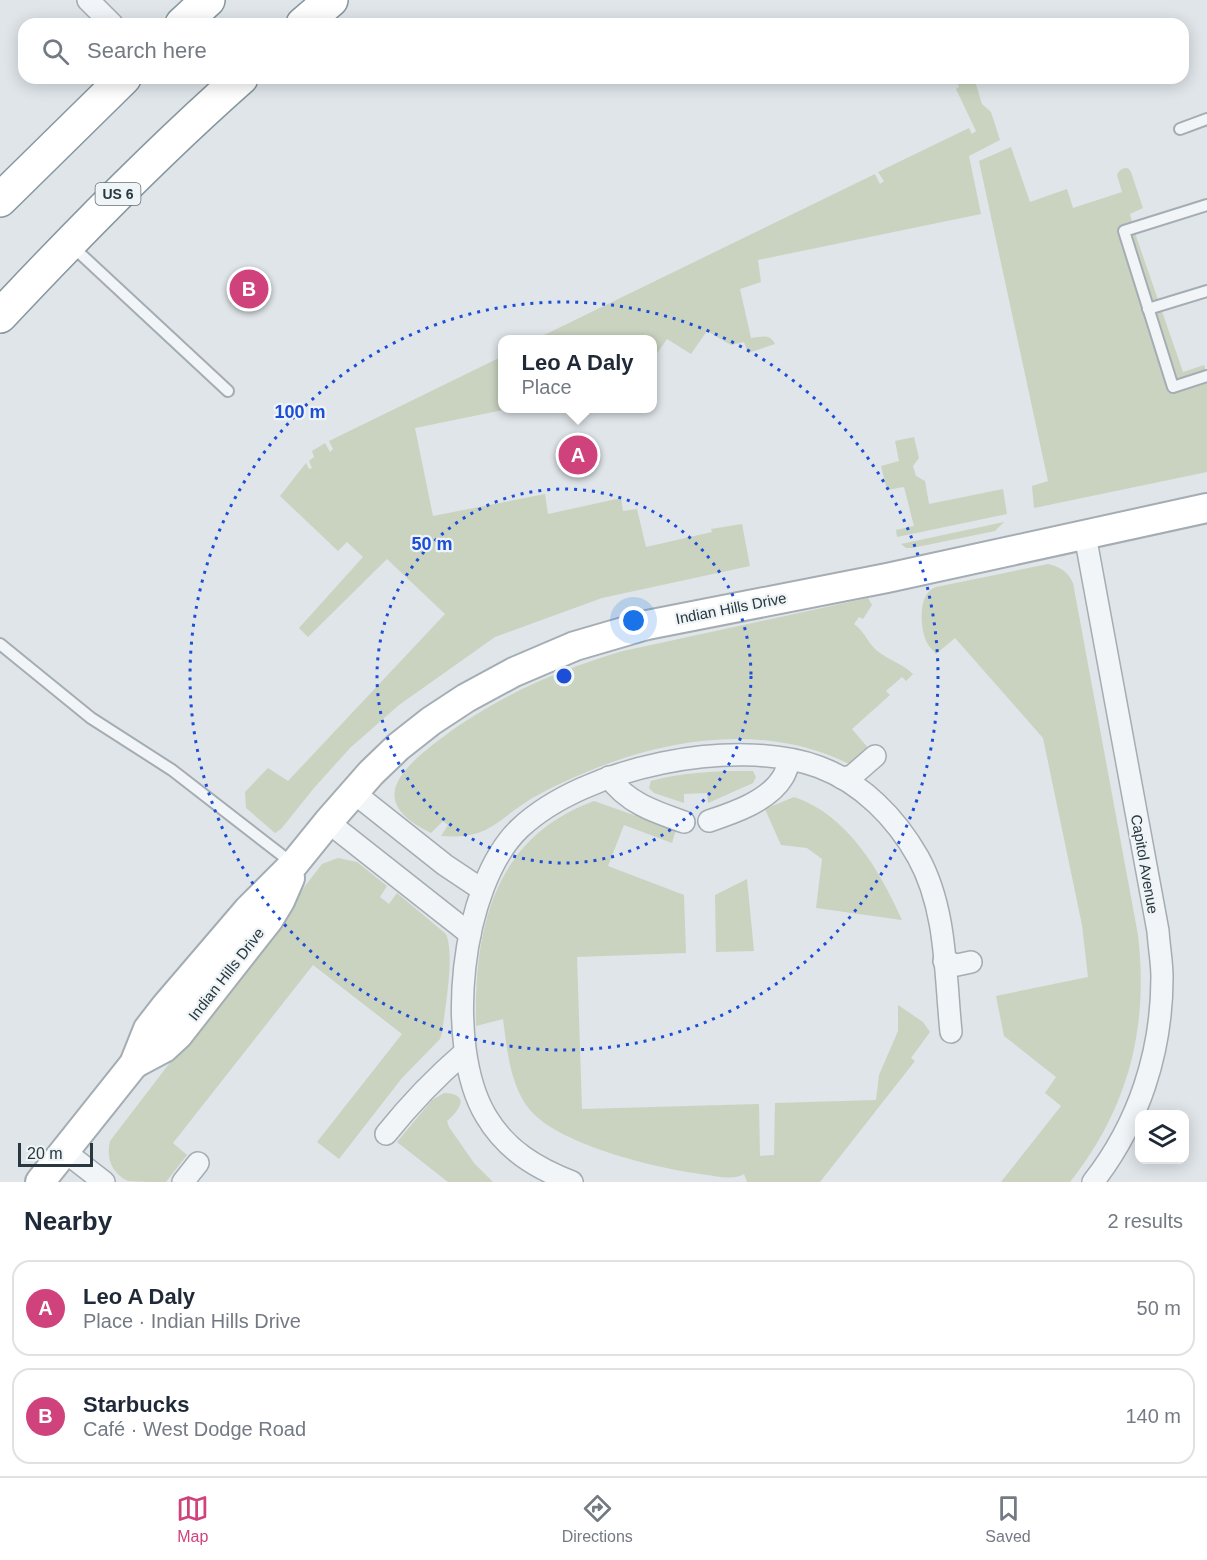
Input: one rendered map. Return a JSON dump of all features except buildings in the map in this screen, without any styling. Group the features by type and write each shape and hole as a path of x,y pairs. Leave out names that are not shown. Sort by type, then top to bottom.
{"highway":[{"path":"188,18 208,0"},
{"path":"310,18 331,0"},
{"path":"0,200 118,84"},
{"name":"US 6","path":"0,316 69,243 234,84"}],"street":[{"path":"88,0 106,18"},
{"name":"Indian Hills Drive","path":"40,1182 134,1064 167,1045 226,976 274,910 284,892 294,864 353,792 398,747 448,709 514,672 574,645 647,625 887,578 1207,508"},
{"name":"Capitol Avenue","path":"1085,535 1158,932 1162,975 1160,1015 1155,1049 1147,1079 1122,1140 1093,1182"},
{"path":"572,1182 534,1165 513,1150 486,1117 478,1100 465,1052 463,986 470,934 481,889 497,856 519,829 555,803 609,777 651,765 693,758 750,756 815,765 842,778 867,795 883,810 918,857 927,875 938,912 951,1032"},
{"path":"842,778 852,776 876,756"},
{"path":"709,821 762,797 783,777 790,760"},
{"path":"609,777 628,798 658,813 684,822"},
{"path":"353,792 445,865 481,889"},
{"path":"328,822 470,934"},
{"path":"944,961 957,965 970,962"},
{"path":"386,1134 423,1091 465,1052"},
{"path":"64,1151 104,1182"},
{"path":"183,1182 198,1163"}],"lane":[{"path":"1179,129 1207,119"},
{"path":"1207,205 1124,231 1173,387 1207,376"},
{"path":"69,243 228,390"},
{"path":"1148,309 1207,291"},
{"path":"0,644 91,718 172,770 294,864"}],"green space":[{"path":"958,84 976,84 982,104 991,112 1000,140 969,156 981,214 758,260 761,282 740,289 751,338 768,337 775,344 748,353 744,342 731,345 707,331 691,354 667,339 657,353 657,335 544,335 875,174 880,184 884,181 878,172 969,128 972,134 976,131 956,89 959,87"},
{"path":"1011,147 1030,202 1067,189 1073,208 1122,192 1117,175 1125,168 1131,172 1143,208 1130,214 1183,372 1204,365 1207,374 1207,472 1034,508 1032,486 1048,481 979,161"},
{"path":"498,358 498,411 415,428 433,516 545,494 548,514 621,498 623,511 637,509 646,547 712,532 711,529 742,524 750,566 602,598 495,637 399,705 350,748 281,829 275,833 246,808 245,792 268,768 288,781 445,614 387,559 308,637 299,628 363,557 347,542 338,551 280,496 306,463 309,469 312,468 309,461 314,457 312,451 325,443 330,452 333,449 329,441"},
{"path":"914,437 919,458 913,466 916,476 925,481 929,504 1003,489 1007,514 897,537 896,530 914,526 904,487 887,490 881,466 899,461 895,441"},
{"path":"1004,522 995,531 912,548 906,548 901,544"},
{"path":"1048,564 1063,570 1073,583 1138,935 1141,969 1140,1003 1137,1035 1120,1096 1107,1126 1070,1182 1001,1182 1061,1106 1045,1093 1056,1077 1004,1036 996,996 1088,977 1082,925 1043,738 955,638 936,654 925,637 922,612 926,596 936,587"},
{"path":"868,598 872,605 863,619 859,617 854,624 876,650 913,674 906,681 902,677 886,691 890,695 852,729 869,749 849,764 811,749 772,741 732,739 691,742 651,750 574,777 524,803 484,831 458,836 441,836 448,825 443,821 431,833 412,822 401,811 395,800 395,789 400,778 409,766 435,743 501,700 548,677 623,651"},
{"path":"753,771 756,777 753,783 708,803 707,793 684,794 684,803 654,793 649,788 651,781 687,774"},
{"path":"794,797 813,805 846,831 872,864 902,920 816,908 822,859 807,848 781,845 765,809"},
{"path":"594,801 676,830 672,843 624,825 608,866 684,895 686,953 577,957 582,1109 759,1104 760,1156 774,1155 775,1103 876,1100 879,1075 898,1031 898,1005 923,1022 930,1032 911,1058 915,1061 820,1182 747,1182 744,1174 727,1177 665,1168 613,1154 564,1135 544,1123 523,1100 510,1067 503,1019 476,1026 479,955 496,891 512,863 533,838 560,817"},
{"path":"338,858 357,862 387,886 380,897 389,904 397,893 446,934 450,955 440,1039 402,1078 339,1159 317,1142 402,1034 313,965 173,1143 187,1155 166,1182 128,1181 122,1178 117,1174 109,1159 110,1141 322,864"},
{"path":"747,879 754,951 716,952 715,895"},
{"path":"444,1093 458,1096 460,1099 459,1108 447,1121 449,1127 474,1163 493,1182 448,1182 397,1142 432,1100"}],"place":[{"name":"Starbucks","path":"249,289"},
{"name":"Leo A Daly","path":"578,455"}]}
